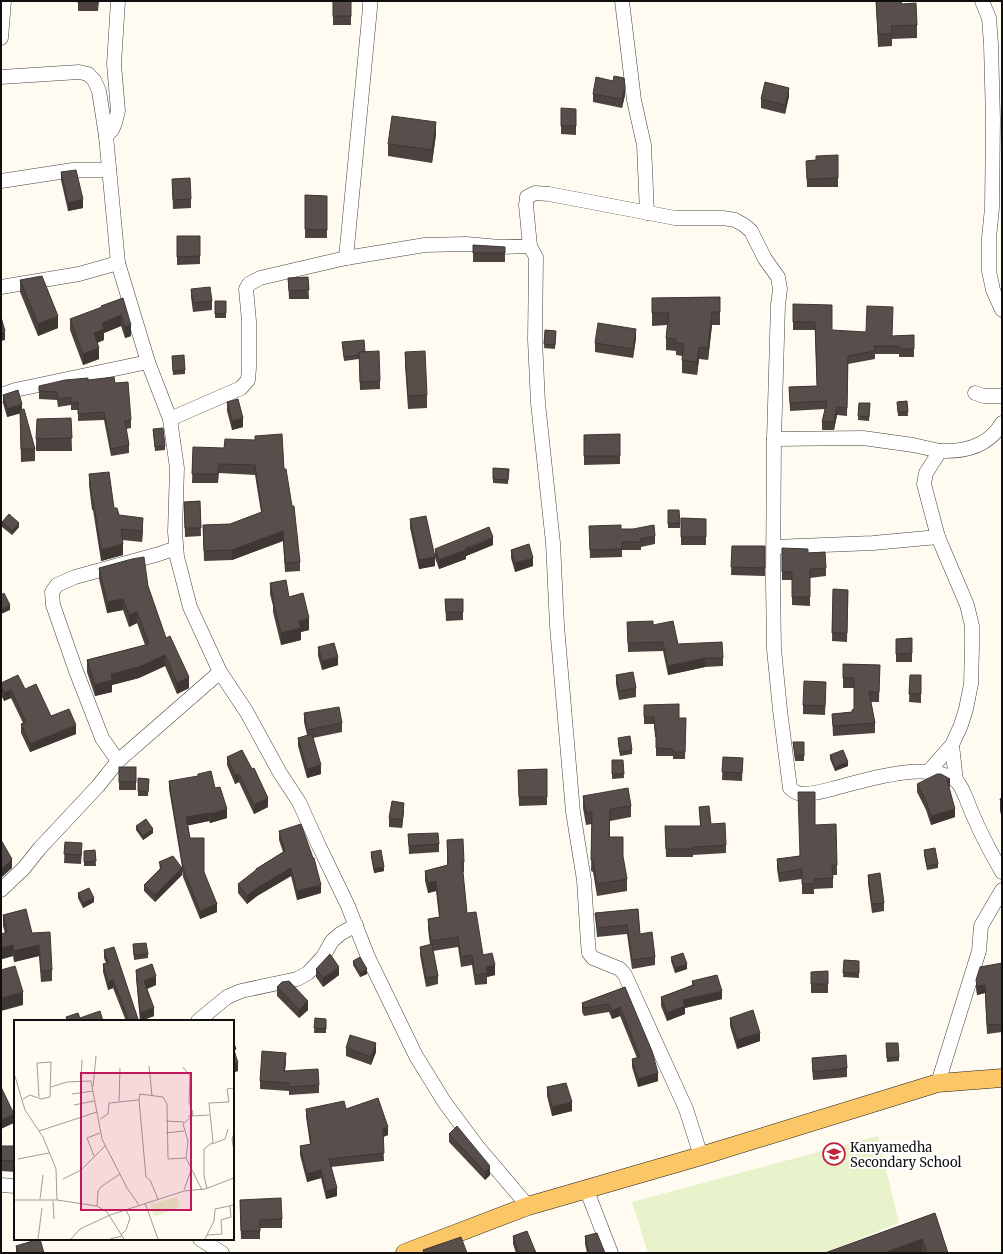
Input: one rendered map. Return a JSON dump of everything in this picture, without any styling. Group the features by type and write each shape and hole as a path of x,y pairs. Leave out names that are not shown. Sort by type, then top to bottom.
{"main road":[{"path":"407,1253 528,1206 701,1156 938,1083 1002,1078"}],"street":[{"path":"1,38 4,1"},
{"path":"106,136 112,130 118,111 114,64 118,1"},
{"path":"346,258 370,1"},
{"path":"622,1 634,100 644,145 647,212"},
{"path":"982,1 989,18 993,120 992,208 989,238 989,271 993,290 1002,310"},
{"path":"1,77 80,72 88,74 94,80 99,92 106,136 118,263 148,362 170,419 177,468 176,548 190,607 220,672 246,712 280,773 299,802 348,906 368,957 416,1056 445,1103 477,1146 528,1206"},
{"path":"1,181 73,170 109,170"},
{"path":"701,1156 686,1109 625,975 620,969 593,958 589,953 584,880 573,812 553,544 538,403 535,340 536,257 530,246 526,204 527,198 535,193 550,194 675,218 723,218 735,220 751,231 765,259 778,278 780,289 778,305 774,439 774,649 790,788 802,795 907,772 937,772 956,781 962,789 982,838 1002,872"},
{"path":"170,419 241,388 248,380 249,329 246,289 249,284 260,278 346,258 425,245 466,244 500,247 530,246"},
{"path":"1,287 79,274 118,263"},
{"path":"1,395 15,390 148,362"},
{"path":"976,393 984,396 1002,396"},
{"path":"774,439 862,438 913,445 940,451 953,451 971,448 986,441 1000,428 1002,423"},
{"path":"930,771 952,745 966,709 971,684 972,626 967,605 938,537 924,484 926,473 940,451"},
{"path":"774,548 873,543 938,537"},
{"path":"118,761 102,738 76,671 53,605 52,592 57,585 75,577 176,548"},
{"path":"1,890 24,868 40,848 98,786 118,761 220,672"},
{"path":"952,745 956,781"},
{"path":"938,1083 979,951 982,926 1002,890"},
{"path":"199,1020 227,997 241,992 297,979 308,974 323,957 332,941 356,924"},
{"path":"1,1185 14,1186"},
{"path":"587,1190 611,1253"},
{"path":"202,1240 222,1253"}],"green space":[{"name":"Kanyamedha Secondary School","path":"878,1136 899,1223 824,1253 648,1253 632,1202"}],"building":[{"path":"78,1 99,1 98,3 78,3"},
{"path":"333,1 351,1 351,16 333,16"},
{"path":"876,1 901,1 902,4 916,3 917,25 891,26 892,34 878,34"},
{"path":"614,76 624,78 625,86 622,99 593,94 596,77 613,81"},
{"path":"765,82 789,88 785,105 761,99"},
{"path":"561,108 576,109 576,126 561,126"},
{"path":"392,116 436,122 432,150 388,144"},
{"path":"838,155 838,178 807,179 806,161 816,160 816,156"},
{"path":"76,170 83,199 68,203 61,172"},
{"path":"190,178 191,199 173,200 172,179"},
{"path":"305,195 327,196 327,230 305,229"},
{"path":"177,236 200,236 200,256 177,257"},
{"path":"473,245 505,247 505,253 473,253"},
{"path":"42,276 58,316 38,324 20,280"},
{"path":"308,277 309,290 289,291 288,278"},
{"path":"210,287 212,301 193,303 191,289"},
{"path":"720,297 720,312 712,312 708,348 699,347 697,362 682,360 684,344 676,343 676,339 666,338 669,313 652,313 652,298"},
{"path":"123,298 131,325 125,327 121,315 102,323 104,329 94,333 99,348 83,354 70,319"},
{"path":"215,301 226,301 226,313 215,314"},
{"path":"793,304 832,305 832,330 866,332 867,306 893,307 892,336 914,335 914,349 899,349 899,346 874,346 875,351 848,356 847,408 837,407 834,422 822,422 827,401 790,403 789,387 817,386 815,322 793,322"},
{"path":"1,317 5,331 1,333"},
{"path":"598,323 636,329 633,349 595,343"},
{"path":"545,330 556,331 555,345 544,344"},
{"path":"364,340 365,352 359,352 359,355 344,357 342,342"},
{"path":"379,351 380,381 360,382 359,352"},
{"path":"425,351 427,395 408,396 405,352"},
{"path":"184,355 185,370 173,371 172,356"},
{"path":"114,377 115,383 128,382 131,420 125,421 129,445 111,449 104,412 78,414 78,402 71,403 71,397 58,399 57,392 39,391 39,386 65,380 88,378 88,380"},
{"path":"18,390 22,404 7,409 3,395"},
{"path":"238,399 243,418 232,421 227,402"},
{"path":"907,401 908,412 898,412 897,402"},
{"path":"859,403 870,403 869,417 858,416"},
{"path":"24,409 35,449 21,449 20,410"},
{"path":"71,418 72,438 36,439 37,419"},
{"path":"163,428 165,446 155,447 153,429"},
{"path":"282,434 284,469 286,469 292,506 294,506 300,562 285,563 283,531 232,550 204,551 203,525 230,524 262,512 255,465 219,464 218,474 192,474 193,447 224,448 225,439 255,440 255,436"},
{"path":"620,434 620,456 584,456 584,435"},
{"path":"493,468 509,469 508,480 493,479"},
{"path":"109,472 114,508 117,508 119,515 143,518 142,531 121,529 123,544 101,550 89,474"},
{"path":"200,501 201,528 185,528 184,502"},
{"path":"668,510 679,510 680,523 668,524"},
{"path":"9,514 19,523 12,531 2,522"},
{"path":"426,516 435,557 419,560 410,519"},
{"path":"681,518 706,519 706,537 681,537"},
{"path":"621,525 621,529 633,529 654,525 655,536 640,539 641,542 622,542 622,549 590,550 589,526"},
{"path":"489,527 493,537 466,548 466,550 439,560 435,549"},
{"path":"529,544 533,558 515,563 511,550"},
{"path":"732,546 765,546 765,568 731,567"},
{"path":"782,548 808,549 808,553 825,552 826,568 810,569 810,597 792,597 792,572 782,572"},
{"path":"144,557 148,586 166,638 170,636 189,677 177,683 165,655 139,667 111,674 112,680 95,685 87,660 149,644 137,612 129,615 123,599 107,602 99,568"},
{"path":"286,580 289,597 303,593 309,618 299,621 301,628 281,633 270,583"},
{"path":"833,589 848,590 847,633 832,633"},
{"path":"4,593 10,605 1,610 1,595"},
{"path":"445,599 463,599 463,612 446,612"},
{"path":"653,621 653,625 673,621 678,644 722,642 723,658 705,658 668,666 663,642 628,643 627,622"},
{"path":"912,638 912,653 896,654 896,639"},
{"path":"334,643 338,657 322,661 318,647"},
{"path":"843,664 880,665 879,692 869,692 875,723 833,726 832,714 852,712 854,709 854,678 843,678"},
{"path":"633,672 636,688 619,691 616,675"},
{"path":"18,675 25,689 36,684 51,716 69,709 76,725 30,744 21,724 26,722 11,690 4,693 1,687 1,683"},
{"path":"910,675 921,675 921,694 909,694"},
{"path":"804,681 826,682 825,706 803,705"},
{"path":"679,704 679,718 686,718 685,752 673,752 673,749 656,748 654,717 644,717 644,705"},
{"path":"339,707 342,723 307,730 304,713"},
{"path":"312,734 321,765 307,769 298,738"},
{"path":"630,736 632,750 620,752 618,738"},
{"path":"793,742 804,742 804,756 795,756"},
{"path":"242,750 252,769 254,768 268,798 254,805 239,774 235,775 227,757"},
{"path":"843,750 848,762 835,767 830,755"},
{"path":"723,757 743,758 742,773 722,772"},
{"path":"612,760 623,760 624,774 612,774"},
{"path":"119,767 136,767 136,782 119,782"},
{"path":"547,769 547,797 519,797 518,770"},
{"path":"211,771 215,788 220,787 227,809 210,814 186,817 190,838 204,838 204,872 217,904 200,911 183,868 169,781 198,776 198,774"},
{"path":"937,774 941,774 950,779 947,780 955,809 931,816 926,801 917,784"},
{"path":"138,778 149,779 148,792 138,791"},
{"path":"628,788 631,806 610,809 609,837 623,837 623,856 627,879 597,884 593,860 591,860 592,812 586,813 583,796"},
{"path":"798,792 815,792 815,825 836,824 837,865 832,865 833,878 814,879 814,884 802,884 802,869 779,873 777,859 800,856"},
{"path":"392,801 404,803 402,820 389,818"},
{"path":"709,806 711,824 725,823 726,845 693,847 693,849 666,849 665,826 701,826 699,807"},
{"path":"146,819 153,829 143,836 136,826"},
{"path":"301,824 314,858 321,885 297,891 291,868 257,888 247,896 238,884 256,869 285,851 279,831"},
{"path":"438,833 439,844 409,846 408,834"},
{"path":"463,839 464,862 462,862 467,913 476,912 483,955 492,953 495,965 486,967 487,973 475,975 472,955 461,957 458,937 431,941 428,919 440,917 436,881 428,883 425,871 448,865 447,840"},
{"path":"1,840 12,859 1,870"},
{"path":"65,842 82,843 81,855 64,854"},
{"path":"935,848 938,864 927,866 924,850"},
{"path":"95,850 96,861 84,862 84,851"},
{"path":"381,850 384,867 374,869 371,852"},
{"path":"173,856 182,868 155,895 144,885 162,867 159,862"},
{"path":"880,873 884,903 872,904 868,875"},
{"path":"89,888 94,898 83,903 78,893"},
{"path":"26,909 32,933 50,932 52,970 41,971 39,945 14,951 13,945 2,948 1,934 7,932 3,915"},
{"path":"638,909 640,934 652,932 655,957 632,960 627,925 597,928 595,913"},
{"path":"146,943 148,954 134,955 133,944"},
{"path":"432,944 438,976 426,978 420,947"},
{"path":"114,947 138,1019 129,1020 113,980 108,982 103,964 108,963 104,950"},
{"path":"683,953 687,964 675,968 671,957"},
{"path":"330,954 339,967 323,978 316,969"},
{"path":"360,957 367,969 360,973 353,961"},
{"path":"844,960 859,961 859,973 843,973"},
{"path":"1002,963 1002,1024 987,1025 985,985 977,986 976,980 980,967"},
{"path":"152,964 156,976 144,981 154,1008 140,1013 136,970"},
{"path":"15,966 23,992 1,998 1,970"},
{"path":"828,971 828,984 811,984 811,972"},
{"path":"717,975 722,991 683,1000 685,1006 667,1013 661,997 694,985 692,981"},
{"path":"289,981 308,1001 299,1010 277,987 282,982"},
{"path":"625,987 652,1051 658,1073 638,1079 632,1059 640,1057 620,1007 612,1011 609,1004 584,1008 582,1003"},
{"path":"753,1010 760,1033 737,1040 730,1018"},
{"path":"100,1011 103,1020 67,1020 66,1017 78,1013 80,1018"},
{"path":"315,1018 326,1019 326,1029 314,1028"},
{"path":"350,1035 376,1043 371,1057 346,1048"},
{"path":"886,1043 898,1043 899,1057 887,1058"},
{"path":"234,1050 238,1063 234,1064"},
{"path":"262,1051 286,1053 284,1071 318,1069 319,1085 289,1087 289,1083 260,1081"},
{"path":"846,1055 847,1068 813,1072 812,1058"},
{"path":"566,1083 572,1102 552,1107 547,1087"},
{"path":"1,1087 14,1114 1,1120"},
{"path":"378,1098 388,1127 383,1129 384,1153 329,1159 337,1188 326,1191 321,1170 307,1174 300,1146 311,1144 306,1109 344,1101 346,1109"},
{"path":"457,1126 490,1166 485,1172 449,1134"},
{"path":"1,1146 14,1146 14,1161 1,1160"},
{"path":"281,1198 282,1219 260,1220 260,1231 241,1231 240,1200"},
{"path":"935,1213 948,1253 927,1253 922,1239 884,1253 825,1253"},
{"path":"527,1231 536,1253 519,1253 513,1236"},
{"path":"597,1233 605,1253 589,1253 585,1236"},
{"path":"461,1237 467,1253 424,1253 423,1250"},
{"path":"40,1240 44,1253 18,1253 16,1246"}],"place":[{"name":"Kanyamedha Secondary School","path":"834,1154"}]}
